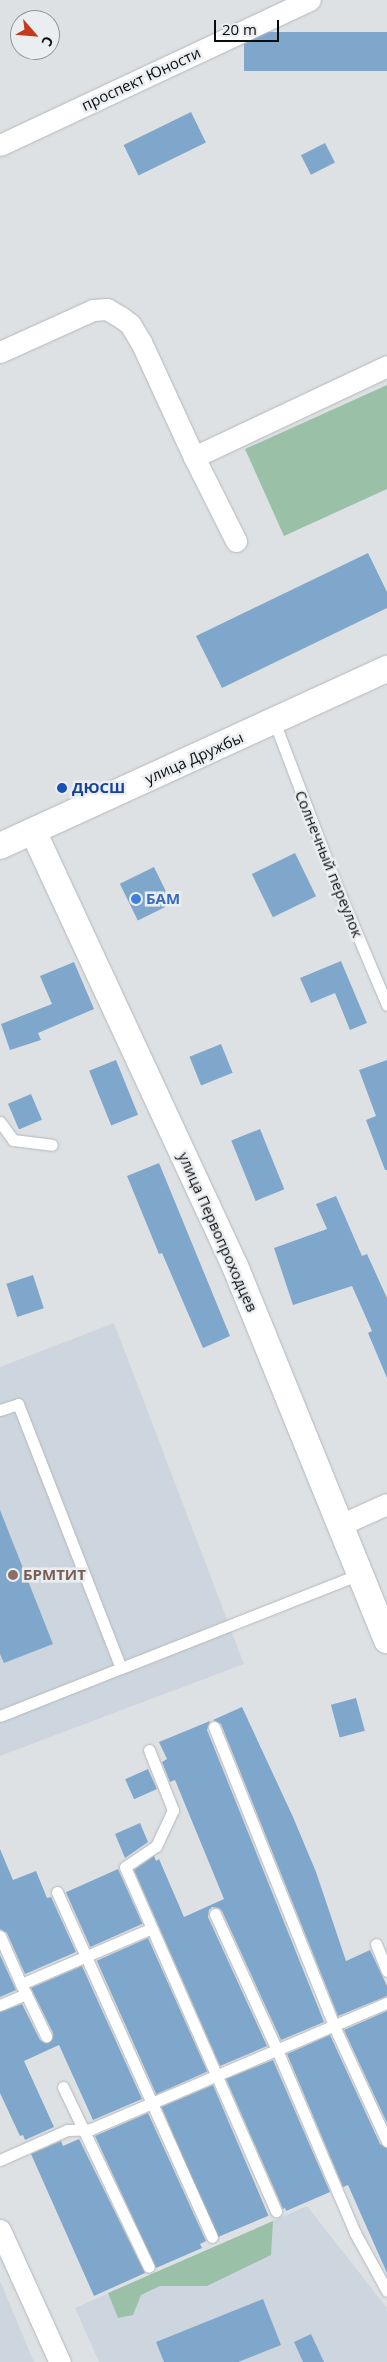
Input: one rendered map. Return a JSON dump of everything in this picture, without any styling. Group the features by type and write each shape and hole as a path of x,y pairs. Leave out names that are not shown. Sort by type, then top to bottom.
{"street":[{"name":"проспект Юности","path":"0,145 281,6 310,0"},
{"path":"0,352 93,310 107,309 116,313 130,324 141,342 194,457 236,541"},
{"path":"194,457 387,366"},
{"name":"улица Дружбы","path":"0,846 387,669"},
{"name":"улица Первопроходцев","path":"33,831 235,1266 387,1640"},
{"path":"340,1525 387,1504"},
{"path":"0,2230 60,2362"}],"lane":[{"name":"Солнечный переулок","path":"274,721 337,887 387,1005"},
{"path":"0,1122 13,1140 52,1144"},
{"path":"0,1410 18,1404 121,1668"},
{"path":"0,1716 360,1574"},
{"path":"214,1727 334,2026 387,2141"},
{"path":"149,1750 173,1810 156,1846 125,1867 215,2076 276,2211"},
{"path":"57,1892 212,2237"},
{"path":"215,1914 277,2050 355,2234 387,2291"},
{"path":"0,2005 23,1989 86,1957 152,1928"},
{"path":"0,1936 46,2036"},
{"path":"376,1944 387,1971"},
{"path":"0,2160 68,2130 91,2129 387,2003"},
{"path":"63,2087 149,2267"}],"shaded area":[{"path":"114,1323 244,1664 0,1756 0,1367"},
{"path":"307,2206 387,2308 387,2362 99,2362 75,2308"},
{"path":"0,2281 34,2362 0,2362"}],"green space":[{"path":"387,385 387,489 284,536 245,449"},
{"path":"273,2221 271,2255 207,2286 160,2286 141,2295 133,2315 118,2318 108,2293"}],"building":[{"path":"244,32 387,32 387,71 244,71"},
{"path":"191,112 206,143 138,175 124,145"},
{"path":"325,143 335,163 311,175 301,155"},
{"path":"368,553 387,592 387,608 222,688 196,636"},
{"path":"295,853 316,896 273,917 252,874"},
{"path":"154,867 172,904 138,921 120,884"},
{"path":"341,961 367,1023 350,1030 335,993 311,1003 300,978"},
{"path":"74,962 94,1009 38,1033 41,1040 10,1050 1,1024 52,1004 40,976"},
{"path":"221,1044 233,1073 201,1085 189,1057"},
{"path":"116,1060 138,1115 111,1126 89,1071"},
{"path":"387,1060 387,1170 385,1170 366,1120 376,1116 359,1070"},
{"path":"31,1094 42,1120 19,1130 8,1104"},
{"path":"260,1129 284,1189 256,1201 231,1141"},
{"path":"159,1163 230,1336 203,1348 162,1253 159,1254 127,1176"},
{"path":"336,1196 362,1256 367,1254 387,1298 387,1378 368,1333 372,1331 352,1286 293,1305 274,1248 327,1229 316,1204"},
{"path":"33,1275 44,1308 17,1317 6,1284"},
{"name":"БРМТИТ","path":"0,1510 53,1644 4,1663 0,1654"},
{"path":"356,1698 365,1731 340,1738 331,1705"},
{"path":"242,1707 293,1817 316,1872 346,1961 370,1950 387,1986 387,1996 338,2016 221,1724 213,1720"},
{"path":"210,1721 207,1730 324,2022 281,2040 222,1911 219,1908 212,1907 209,1910 208,1917 267,2046 220,2066 134,1870 154,1856 156,1861 159,1859 184,1917 224,1899 175,1780 170,1782 162,1762 167,1759 159,1742"},
{"path":"148,1769 157,1789 134,1799 125,1779"},
{"path":"140,1823 148,1842 125,1858 115,1834"},
{"path":"0,1849 13,1880 36,1871 47,1898 51,1897 76,1952 25,1974 7,1933 0,1929"},
{"path":"118,1869 142,1924 90,1947 66,1892"},
{"path":"148,1938 207,2071 156,2094 97,1961"},
{"path":"0,1955 16,1990 0,1997"},
{"path":"82,1966 142,2099 93,2120 59,2045 24,2061 54,2127 25,2140 23,2135 20,2136 0,2093 0,2012 22,2004 40,2040 45,2043 50,2042 53,2033 31,1988"},
{"path":"387,2011 387,2123 344,2030"},
{"path":"330,2035 380,2144 387,2148 387,2273 348,2185 343,2187 287,2054"},
{"path":"273,2060 330,2192 286,2211 285,2208 283,2209 226,2079"},
{"path":"213,2085 268,2216 217,2238 161,2107"},
{"path":"148,2113 206,2241 200,2244 202,2248 156,2268 95,2136"},
{"path":"79,2139 145,2273 94,2296 31,2154 61,2141 63,2146"},
{"path":"263,2299 281,2345 238,2362 164,2362 156,2342"},
{"path":"311,2334 324,2362 303,2362 294,2342"}],"place":[{"name":"ДЮСШ","path":"62,788"},
{"name":"БАМ","path":"136,899"},
{"name":"БРМТИТ","path":"13,1575"}]}
